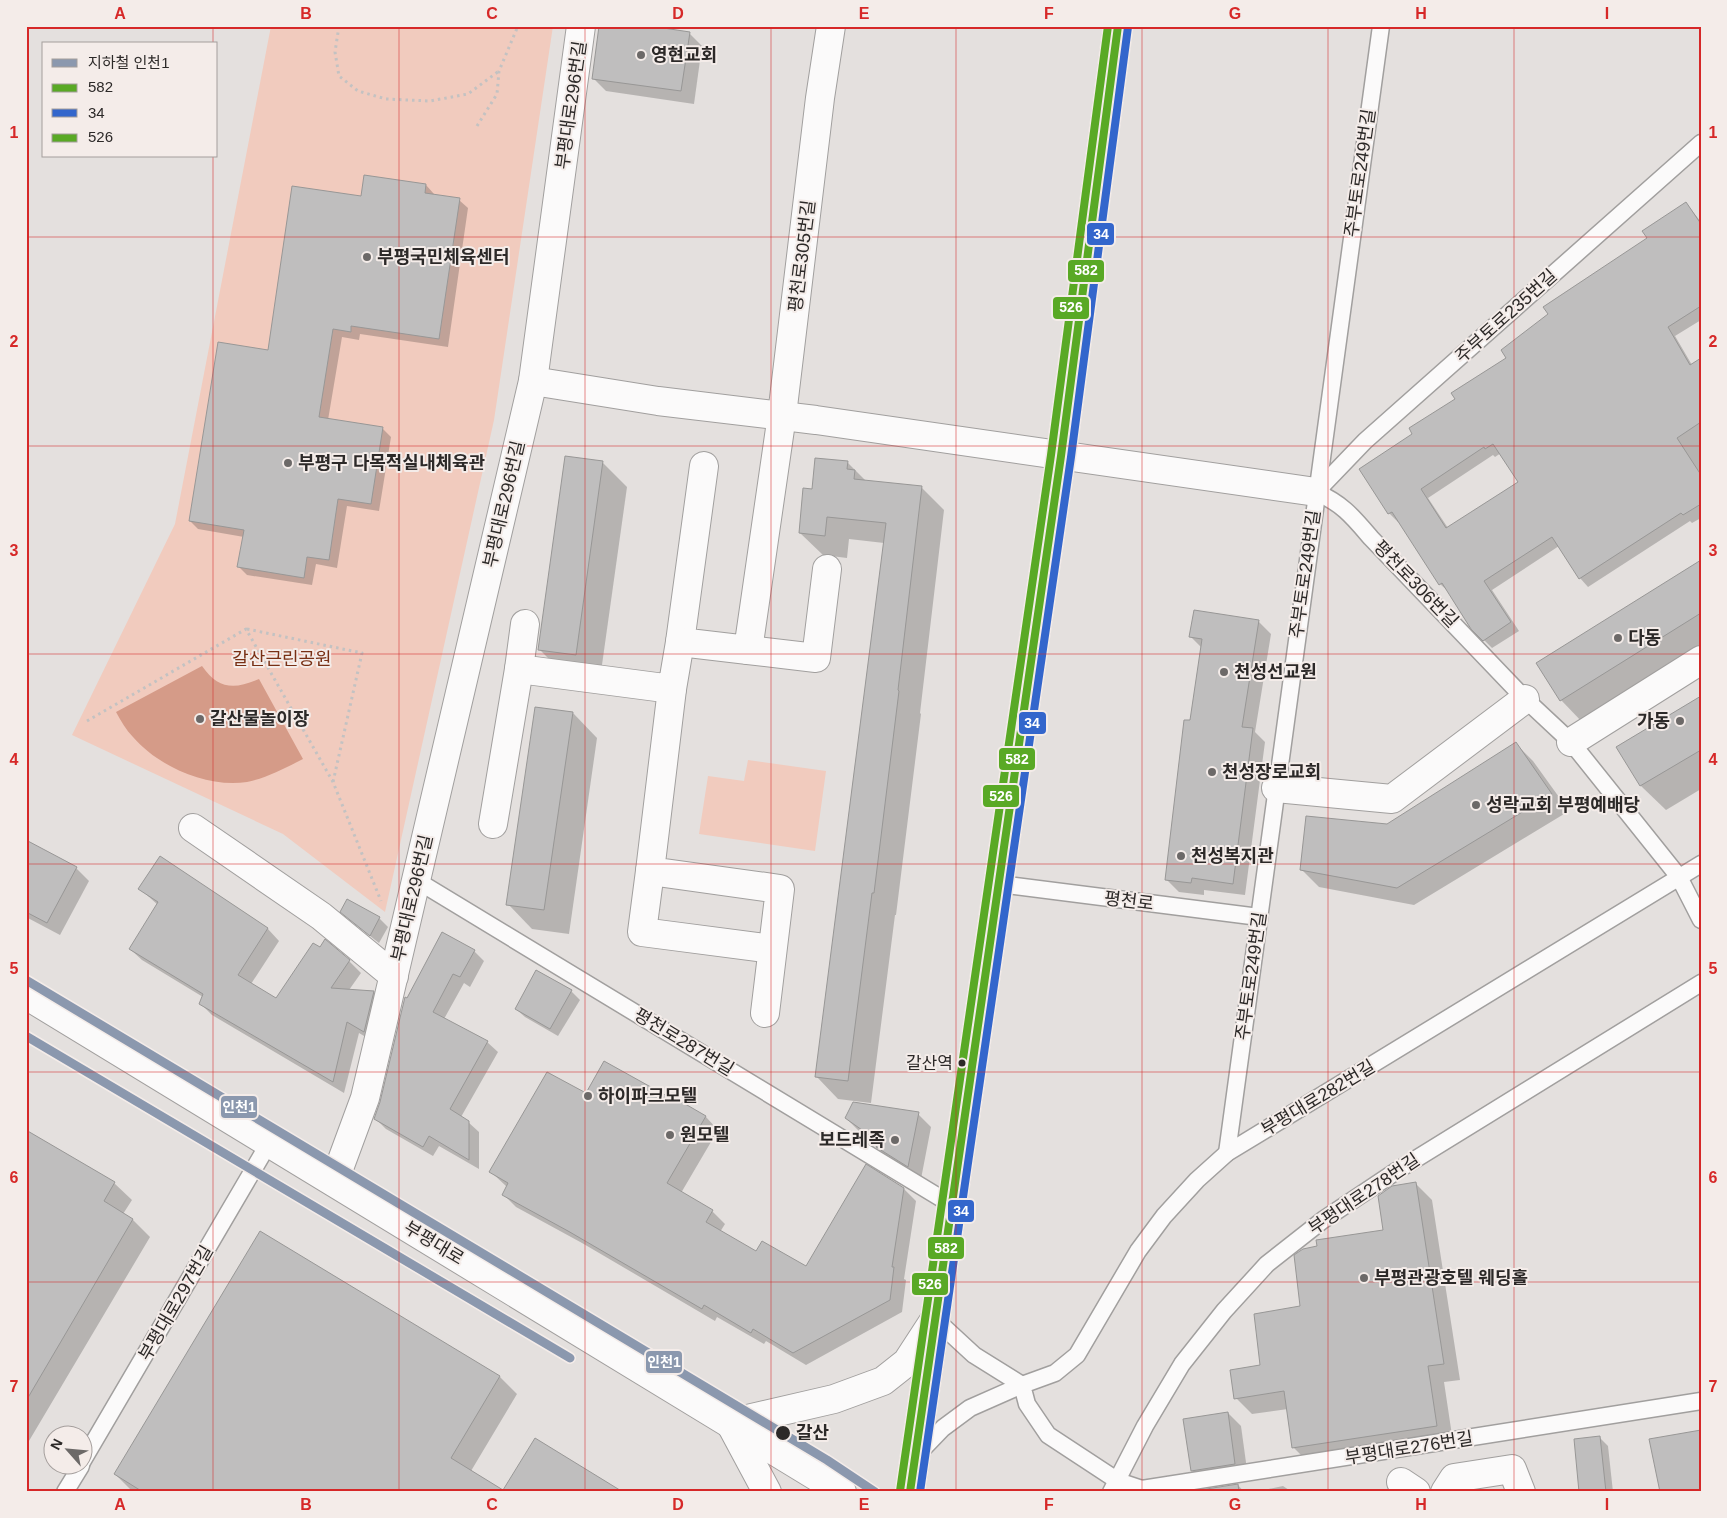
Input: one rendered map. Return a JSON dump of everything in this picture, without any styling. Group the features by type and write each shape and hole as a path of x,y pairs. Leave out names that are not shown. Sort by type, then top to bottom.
{"street":[{"name":"부평대로296번길","path":"334,1182 365,1098 533,380 581,26"},
{"name":"평천로305번길","path":"748,650 782,415 820,98 831,26"},
{"path":"910,1492 1061,456 1118,26"},
{"path":"533,380 658,401 782,415 1061,456"},
{"name":"평천로306번길","path":"1061,456 1316,492"},
{"path":"704,466 672,689 642,932 772,949"},
{"path":"680,642 816,658 827,569"},
{"path":"493,824 525,624"},
{"path":"1571,742 1701,660"},
{"path":"519,669 672,689"},
{"path":"1276,788 1392,798 1525,699"},
{"name":"부평대로296번길","path":"193,828 321,916 394,976"},
{"path":"650,871 780,889 765,1013"},
{"name":"부평대로","path":"26,995 842,1492"},
{"path":"767,1492 730,1423 834,1399 883,1381 907,1362 936,1319"},
{"path":"1445,1492 1454,1478 1512,1469 1521,1492"}],"lane":[{"name":"주부토로249번길","path":"1227,1153 1380,26"},
{"name":"주부토로235번길","path":"1316,492 1365,441 1701,143"},
{"name":"평천로306번길","path":"1316,492 1331,499 1347,511 1525,699 1571,742 1679,877 1701,920"},
{"name":"부평대로282번길","path":"916,1456 943,1428 970,1408 1055,1373 1078,1355 1138,1250 1164,1216 1197,1180 1227,1153 1701,864"},
{"name":"평천로287번길","path":"416,880 952,1205"},
{"name":"평천로","path":"999,884 1259,918"},
{"name":"부평대로278번길","path":"1114,1486 1145,1426 1182,1364 1224,1311 1267,1264 1322,1220 1398,1170 1701,983"},
{"name":"부평대로297번길","path":"92,1447 269,1143"},
{"path":"936,1319 974,1355 1022,1385"},
{"name":"부평대로276번길","path":"1022,1385 1027,1404 1048,1435 1114,1486 1142,1490 1701,1402"},
{"name":"부평대로297번길","path":"65,1492 75,1476"}],"path":[{"path":"339,26 335,52 339,76 358,91 386,100 430,101 468,94 499,71"},
{"path":"477,126 497,94 499,71 518,26"},
{"path":"87,721 246,629 362,653 333,782"},
{"path":"246,629 333,782 382,904"}],"green space":[{"name":"갈산근린공원","path":"271,26 553,26 494,420 385,912 283,834 72,735 175,524"},
{"path":"748,760 826,771 815,851 699,834 708,776 744,781"}],"shaded area":[{"name":"갈산물놀이장","path":"202,666 214,679 227,685 242,685 259,679 303,759 262,778 247,782 216,782 185,773 170,766 144,748 128,731 116,712"}],"building":[{"name":"영현교회","path":"599,26 650,26 690,32 681,91 592,79"},
{"path":"364,175 426,184 425,193 460,198 439,339 351,326 351,332 333,329 319,417 383,427 371,504 338,499 329,560 307,557 304,578 237,567 244,530 189,521 218,342 268,350 292,186 361,196"},
{"path":"1686,202 1701,224 1701,306 1668,327 1690,365 1701,358 1701,422 1677,438 1701,475 1701,504 1683,515 1681,513 1579,579 1552,537 1484,581 1511,622 1483,641 1471,629 1442,583 1439,585 1392,512 1388,514 1359,469 1412,434 1409,428 1455,399 1451,393 1506,358 1501,350 1548,314 1543,307 1647,238 1642,231","holes":["1493,444 1518,482 1446,528 1421,489 1484,447 1485,449"]},
{"path":"565,456 603,461 576,655 538,650"},
{"path":"815,458 848,461 847,469 855,470 854,479 922,486 874,893 872,893 848,1081 815,1077 886,523 827,517 825,536 799,533 803,488 812,489"},
{"name":"다동","path":"1701,560 1701,613 1560,701 1536,663"},
{"path":"1194,610 1259,620 1242,727 1253,728 1233,884 1192,878 1191,883 1165,880 1184,720 1190,720 1202,639 1189,637"},
{"name":"가동","path":"1701,696 1701,750 1640,786 1616,747"},
{"path":"535,707 573,712 544,910 506,905"},
{"name":"성락교회 부평예배당","path":"1516,742 1552,794 1397,888 1300,870 1306,816 1387,824"},
{"path":"26,840 77,867 47,923 26,912"},
{"path":"160,856 268,928 238,975 276,998 313,943 320,947 325,939 350,960 331,988 374,991 364,1032 347,1022 333,1082 199,1004 203,994 129,949 158,902 138,889"},
{"path":"347,899 380,917 370,936 340,912"},
{"path":"442,932 475,950 460,977 453,974 433,1012 488,1041 450,1109 469,1121 469,1160 429,1136 423,1147 374,1119 380,1102 405,997 407,998"},
{"path":"536,970 572,990 550,1029 515,1009"},
{"path":"604,1061 706,1116 667,1183 713,1210 706,1222 756,1251 762,1241 806,1266 866,1164 904,1188 892,1267 894,1267 890,1300 793,1353 753,1329 751,1333 704,1305 702,1309 502,1195 508,1183 489,1172 547,1072 586,1093"},
{"name":"보드레족","path":"853,1102 919,1112 908,1167 876,1147 879,1142 845,1118"},
{"path":"26,1130 115,1182 104,1201 133,1219 26,1401"},
{"name":"부평관광호텔 웨딩홀","path":"1416,1182 1444,1364 1428,1366 1437,1426 1292,1448 1284,1391 1234,1399 1230,1370 1260,1365 1254,1314 1300,1306 1294,1255 1303,1249 1317,1246 1316,1240 1383,1230 1378,1196 1392,1186"},
{"path":"260,1231 500,1376 451,1458 503,1490 535,1438 623,1492 143,1492 114,1474"},
{"path":"1228,1412 1235,1464 1191,1471 1183,1419"},
{"path":"1701,1430 1701,1492 1660,1492 1649,1439"},
{"path":"1600,1436 1606,1492 1579,1492 1574,1439"},
{"path":"1238,1484 1239,1492 1194,1492 1194,1491"}],"metro line":[{"name":"인천1","path":"26,980 827,1460 875,1492"},
{"name":"인천1","path":"26,1036 570,1358"}],"transit line":[{"name":"526","path":"900,1491 1051,455 1108,26"},
{"name":"582","path":"910,1492 1061,456 1118,26"},
{"name":"34","path":"920,1492 1071,457 1128,27"}],"place":[{"name":"영현교회","path":"641,55"},
{"name":"부평국민체육센터","path":"367,257"},
{"name":"부평구 다목적실내체육관","path":"288,463"},
{"name":"다동","path":"1618,638"},
{"name":"천성선교원","path":"1224,672"},
{"name":"갈산물놀이장","path":"200,719"},
{"name":"가동","path":"1680,721"},
{"name":"천성장로교회","path":"1212,772"},
{"name":"성락교회 부평예배당","path":"1476,805"},
{"name":"천성복지관","path":"1181,856"},
{"name":"갈산역","path":"962,1063"},
{"name":"하이파크모텔","path":"588,1096"},
{"name":"원모텔","path":"670,1135"},
{"name":"보드레족","path":"895,1140"},
{"name":"부평관광호텔 웨딩홀","path":"1364,1278"},
{"name":"갈산","path":"783,1433"}]}
